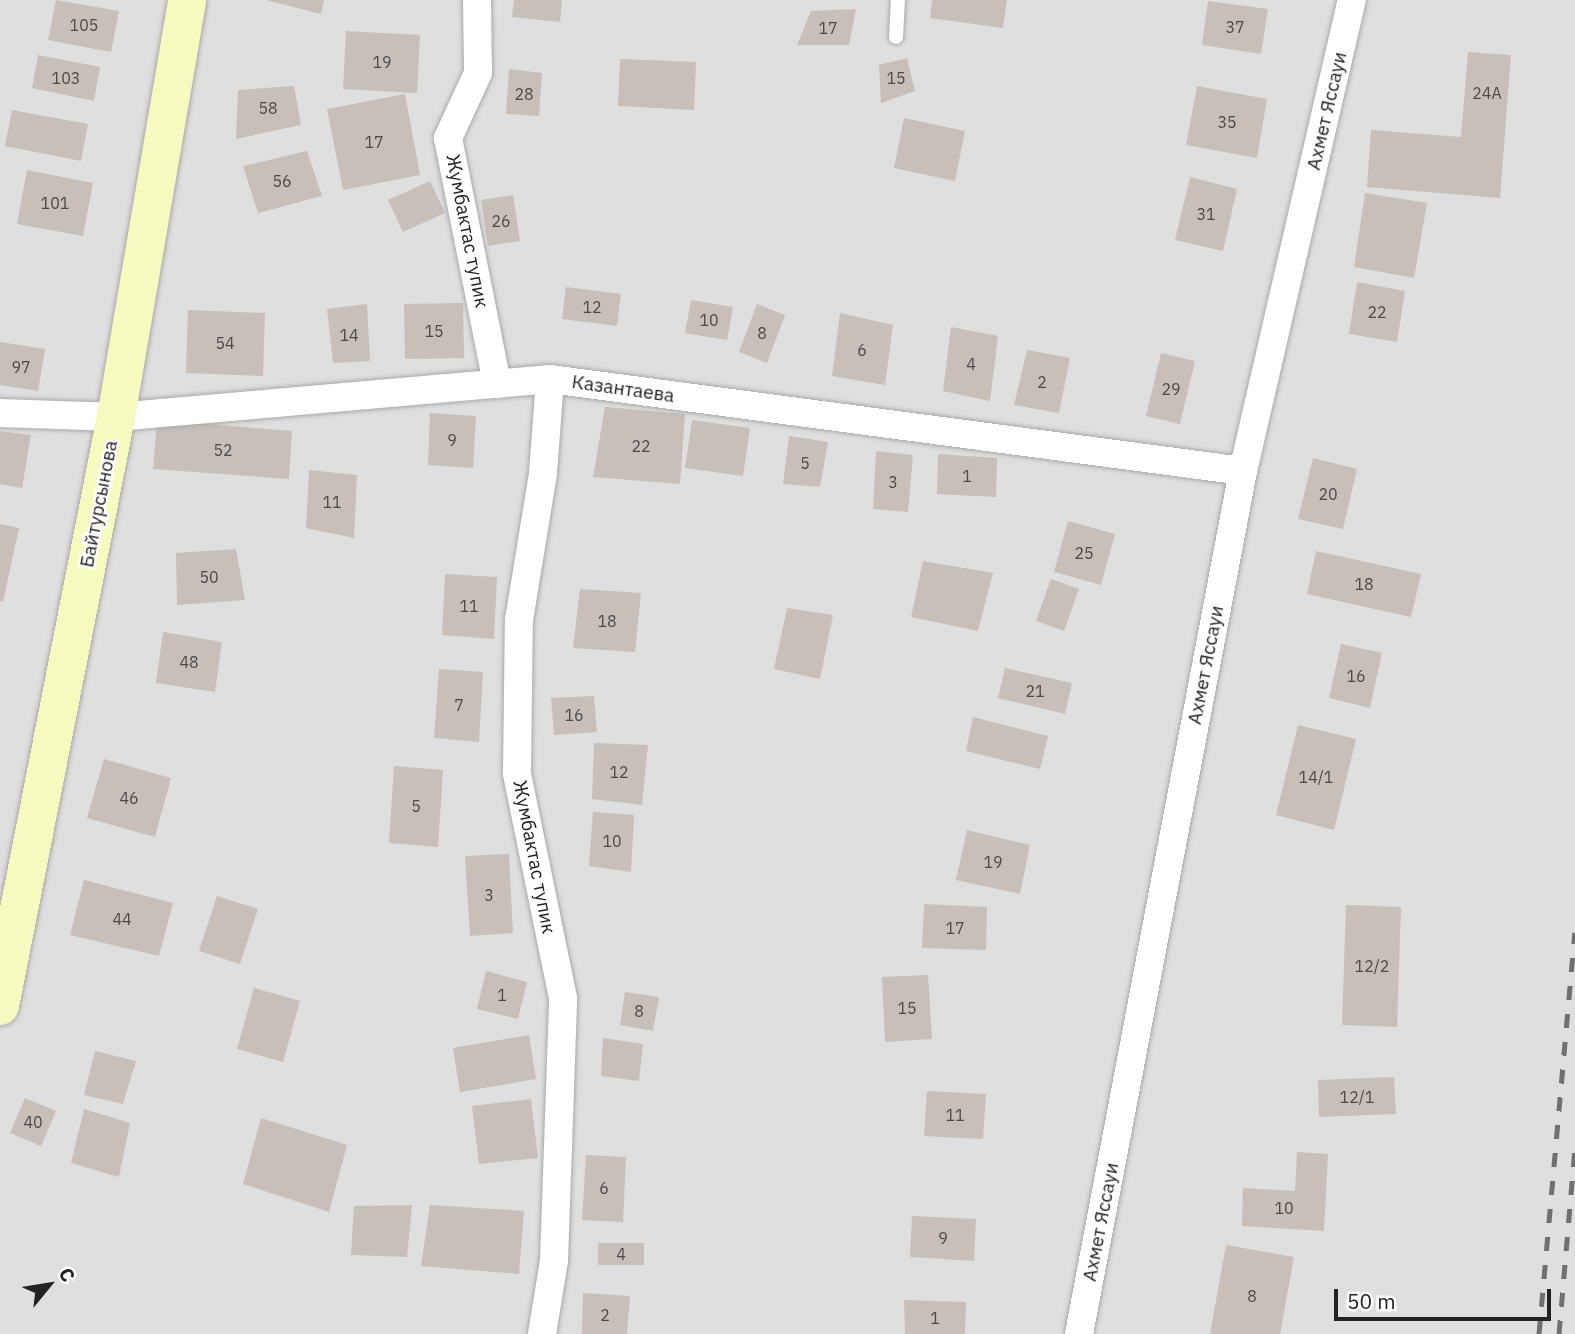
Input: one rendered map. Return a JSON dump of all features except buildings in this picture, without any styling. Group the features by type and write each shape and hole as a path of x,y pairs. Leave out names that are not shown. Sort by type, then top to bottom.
{"main road":[{"name":"Байтурсынова","path":"0,1006 116,417 187,0"}],"street":[{"name":"Жумбактас тупик","path":"477,0 478,73 448,138 497,384"},
{"name":"Ахмет Яссауи","path":"1080,1334 1243,471 1352,0"},
{"name":"Казантаева","path":"0,413 116,417 550,379 1243,471"},
{"name":"Жумбактас тупик","path":"542,1334 554,1261 563,998 517,773 519,621 543,473 550,379"}],"lane":[{"path":"896,37 898,0"}],"shaded area":[{"path":"0,0 1575,0 1575,1334 0,1334"}],"railway":[{"path":"1539,1334 1575,933"},
{"path":"1559,1334 1575,1147"}]}
